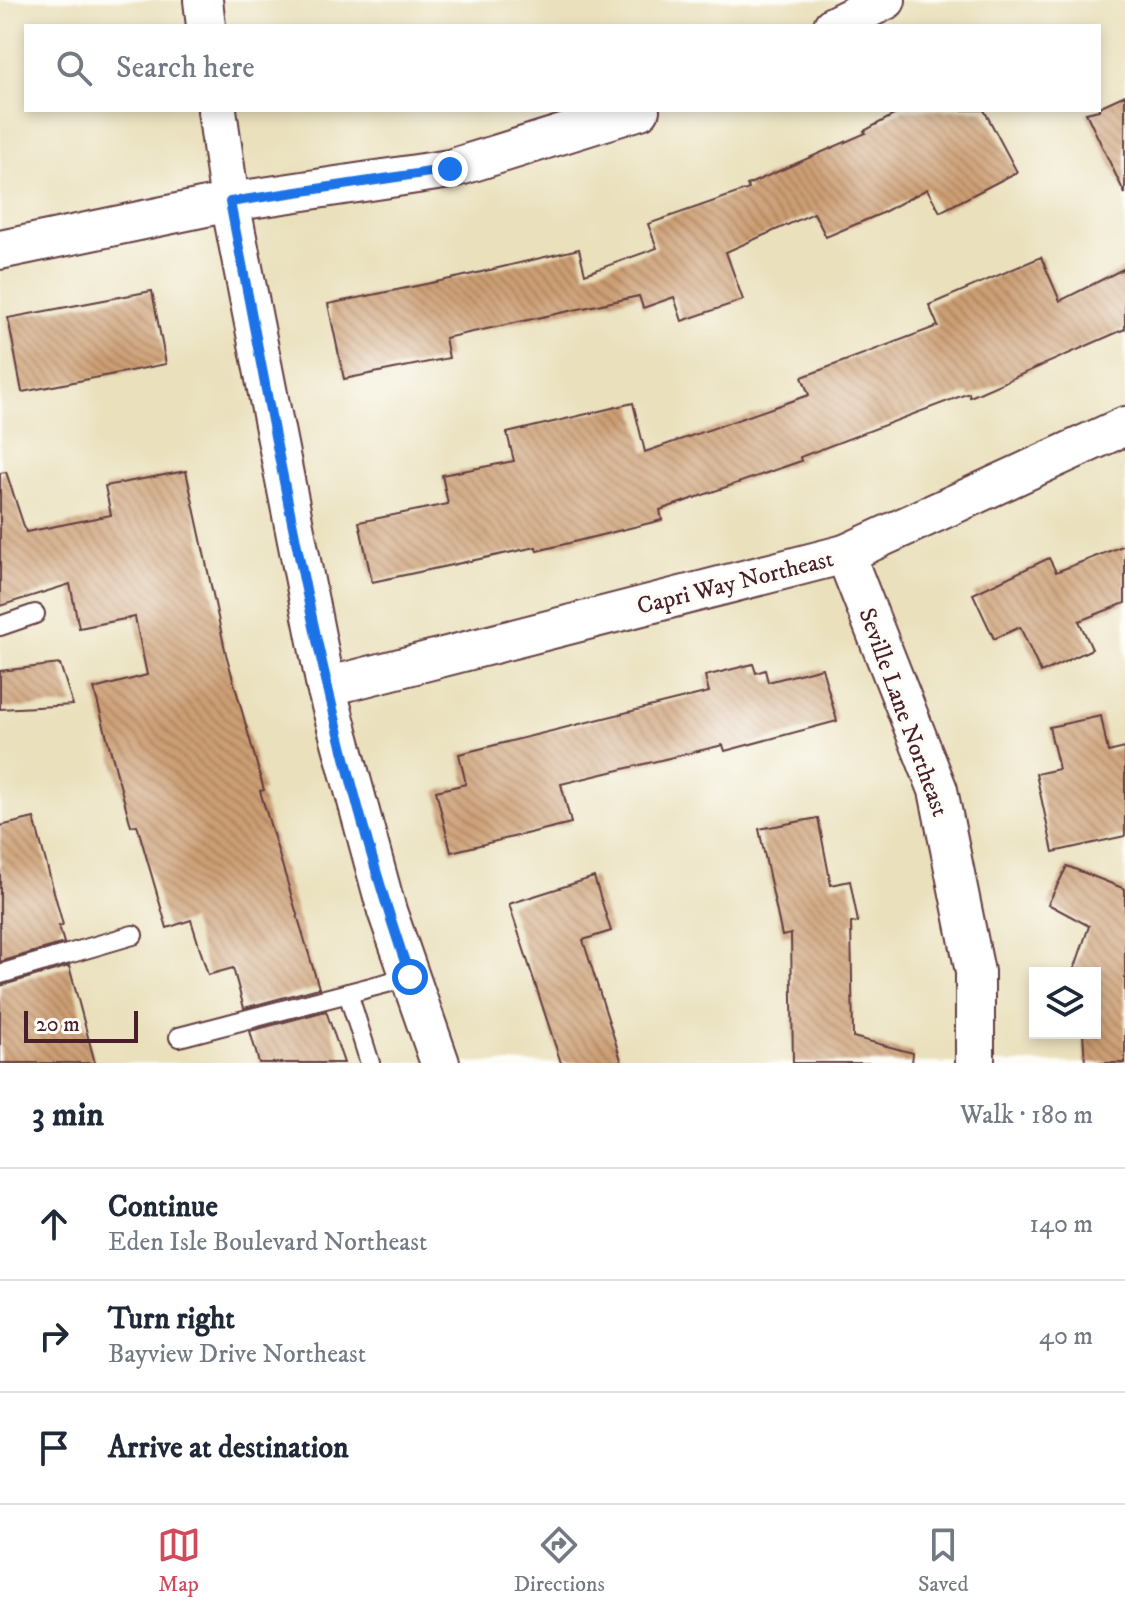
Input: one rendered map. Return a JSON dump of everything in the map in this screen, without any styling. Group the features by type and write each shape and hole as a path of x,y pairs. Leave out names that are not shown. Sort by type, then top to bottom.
{"street":[{"path":"203,0 206,24"},
{"path":"837,24 886,0"},
{"path":"217,112 230,202 326,687 387,911 440,1063"},
{"path":"0,250 230,202 450,169 634,112"},
{"name":"Capri Way Northeast","path":"326,687 845,554 1125,426"},
{"name":"Seville Lane Northeast","path":"845,554 938,790 975,972 975,1063"}],"lane":[{"path":"0,626 35,614"},
{"path":"0,974 133,935"},
{"path":"179,1037 410,977"},
{"path":"348,993 370,1063"}],"building":[{"path":"1125,95 1125,194 1086,113 1101,112 1101,106"},
{"path":"899,112 985,112 1017,172 940,212 927,189 880,214 826,237 814,213 726,252 743,300 682,321 674,297 643,308 639,296 445,338 449,358 344,379 328,304 579,249 585,274 657,248 648,224 749,189 747,185 866,133 864,131"},
{"path":"1041,257 1060,301 1125,268 1125,329 970,397 969,393 800,457 801,461 660,510 662,520 537,551 536,547 372,582 359,522 448,504 442,475 514,461 507,433 633,403 645,452 809,395 802,377 938,326 929,305"},
{"path":"152,291 166,364 22,392 8,318"},
{"path":"186,471 226,654 264,790 260,791 319,988 244,1008 233,968 208,975 191,920 167,928 137,825 131,826 94,689 147,675 135,617 79,628 70,584 0,606 0,473 6,472 26,532 111,515 105,486"},
{"path":"1125,545 1125,603 1079,621 1092,649 1041,673 1020,627 994,639 973,594 1049,558 1056,572"},
{"path":"60,664 73,705 0,709 0,671"},
{"path":"753,664 756,673 765,670 768,682 822,668 837,721 725,751 723,745 561,784 571,823 451,852 436,791 466,784 459,754 709,692 705,676"},
{"path":"1101,716 1108,752 1125,748 1125,836 1053,852 1036,774 1059,769 1049,727"},
{"path":"34,818 63,925 59,926 64,943 0,962 0,826"},
{"path":"818,818 831,885 850,881 858,922 851,923 853,1037 913,1053 912,1063 793,1063 791,934 782,936 759,829"},
{"path":"1067,866 1125,889 1125,1063 1085,1063 1083,1039 1101,1039 1101,967 1075,967 1089,926 1048,904"},
{"path":"594,877 611,931 583,940 622,1063 561,1063 509,904"},
{"path":"69,966 95,1063 0,1063 0,986"},
{"path":"326,1011 344,1063 259,1063 250,1031"}],"route":[{"path":"410,977 387,911 326,687 230,202 450,169"}]}
